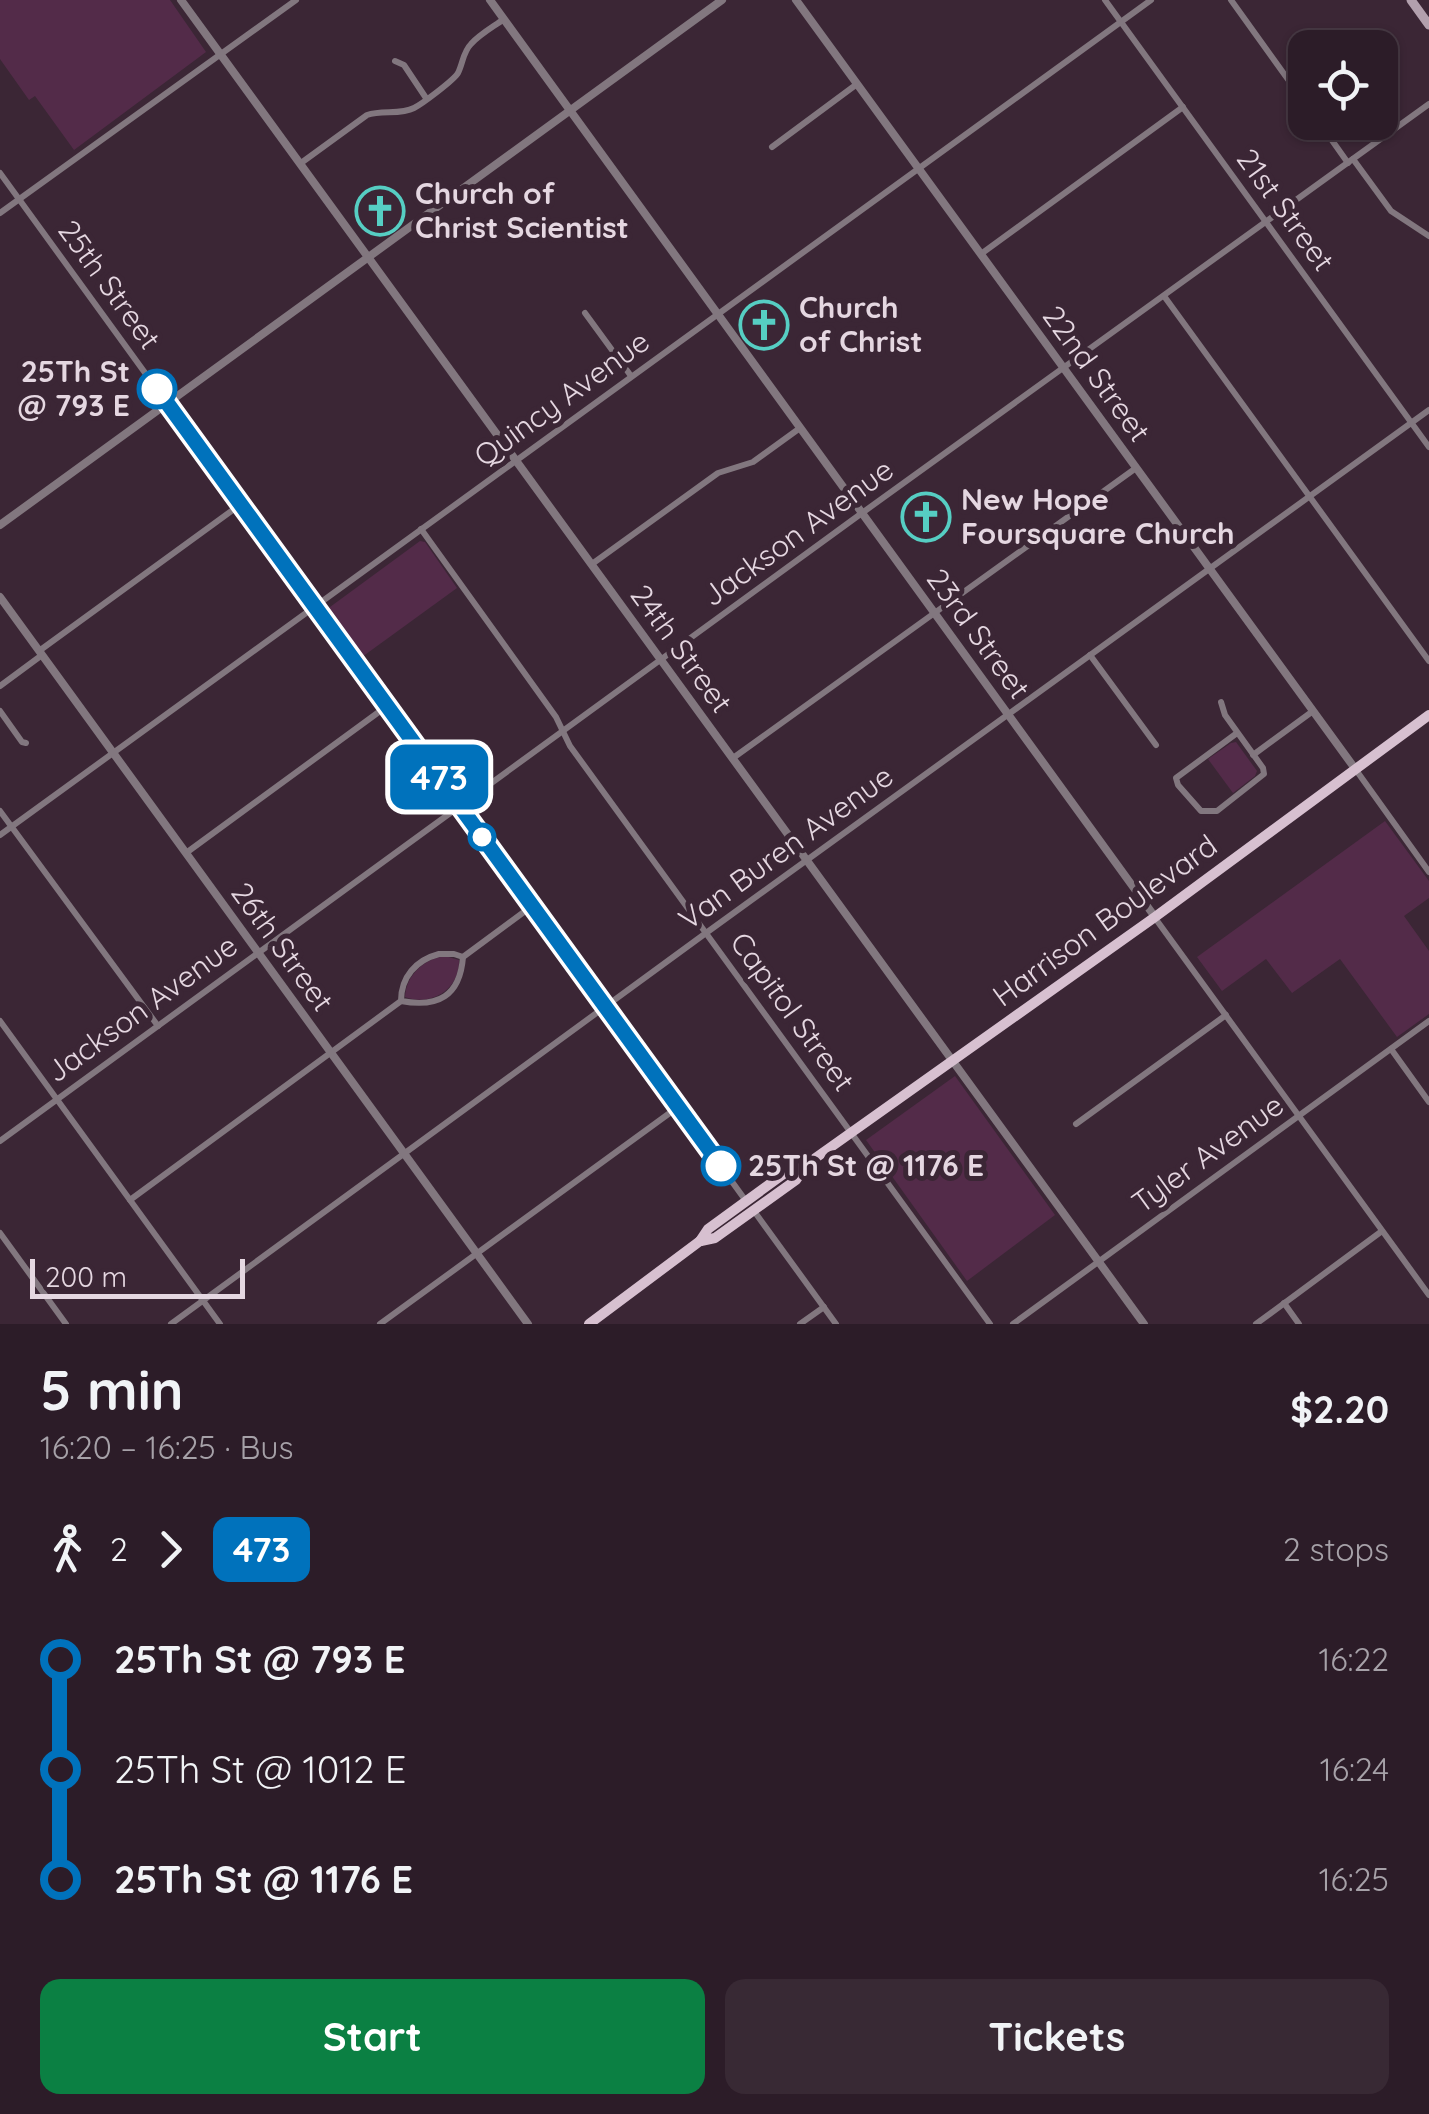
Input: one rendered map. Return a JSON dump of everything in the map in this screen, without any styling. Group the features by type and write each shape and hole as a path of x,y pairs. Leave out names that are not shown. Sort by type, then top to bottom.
{"main road":[{"path":"1411,0 1429,25"},
{"name":"Harrison Boulevard","path":"589,1324 700,1241 715,1238 788,1170 808,1164 1429,715"}],"street":[{"name":"24th Street","path":"181,0 1144,1324"},
{"path":"0,213 296,0"},
{"name":"23rd Street","path":"490,0 1429,1296"},
{"path":"0,525 722,0"},
{"name":"22nd Street","path":"796,0 1429,872"},
{"name":"21st Street","path":"1105,0 1429,447"},
{"name":"Quincy Avenue","path":"0,835 1150,0"},
{"path":"1230,0 1288,80"},
{"path":"301,163 366,115 414,108 451,81 473,42 504,20"},
{"path":"395,61 404,66 426,98"},
{"path":"772,146 857,84"},
{"name":"Jackson Avenue","path":"0,1141 1429,104"},
{"path":"981,254 1183,107"},
{"path":"1334,140 1391,211 1429,236"},
{"name":"25th Street","path":"0,173 836,1324"},
{"path":"1164,296 1429,660"},
{"path":"586,312 632,377"},
{"name":"Van Buren Avenue","path":"171,1324 1429,410"},
{"path":"592,564 718,473 752,462 800,428"},
{"path":"733,758 1136,468"},
{"path":"0,686 240,504"},
{"name":"Capitol Street","path":"421,530 564,732 570,746 990,1324"},
{"name":"26th Street","path":"0,597 528,1324"},
{"path":"1090,655 1156,744"},
{"path":"1220,702 1263,768 1263,776 1217,811 1201,811 1176,778 1237,733"},
{"path":"186,854 387,706"},
{"path":"0,711 22,742 26,742"},
{"path":"1253,755 1313,711"},
{"path":"0,811 158,1026"},
{"path":"130,1200 401,1001 425,1003 441,999 458,983 463,957 532,906"},
{"path":"401,1001 405,980 416,964 439,954 463,957"},
{"path":"1076,1124 1226,1016"},
{"path":"0,1022 220,1324"},
{"name":"Tyler Avenue","path":"1013,1324 1429,1022"},
{"path":"1391,1049 1429,1102"},
{"path":"380,1324 678,1107"},
{"path":"1256,1324 1382,1231"},
{"path":"0,1233 66,1324"},
{"path":"1284,1303 1299,1324"},
{"path":"800,1324 824,1307"}],"shaded area":[{"path":"0,0 170,0 206,52 74,150 35,96 29,100 0,59"},
{"path":"420,541 425,542 457,588 362,657 329,612 330,607"},
{"path":"1236,742 1257,771 1233,793 1208,759"},
{"path":"1385,821 1429,881 1429,898 1404,916 1429,951 1429,1014 1397,1037 1340,959 1292,993 1266,959 1222,991 1197,957"},
{"path":"445,956 459,960 449,987 425,1000 405,997 418,969"},
{"path":"955,1076 1055,1215 967,1281 866,1140"}],"bus line":[{"name":"473","path":"157,389 721,1166"}],"place":[{"name":"Church of Christ Scientist","path":"380,211"},
{"name":"Church of Christ","path":"764,325"},
{"name":"25Th St @ 793 E","path":"157,389"},
{"name":"New Hope Foursquare Church","path":"926,517"},
{"name":"25Th St @ 1176 E","path":"721,1166"}]}
